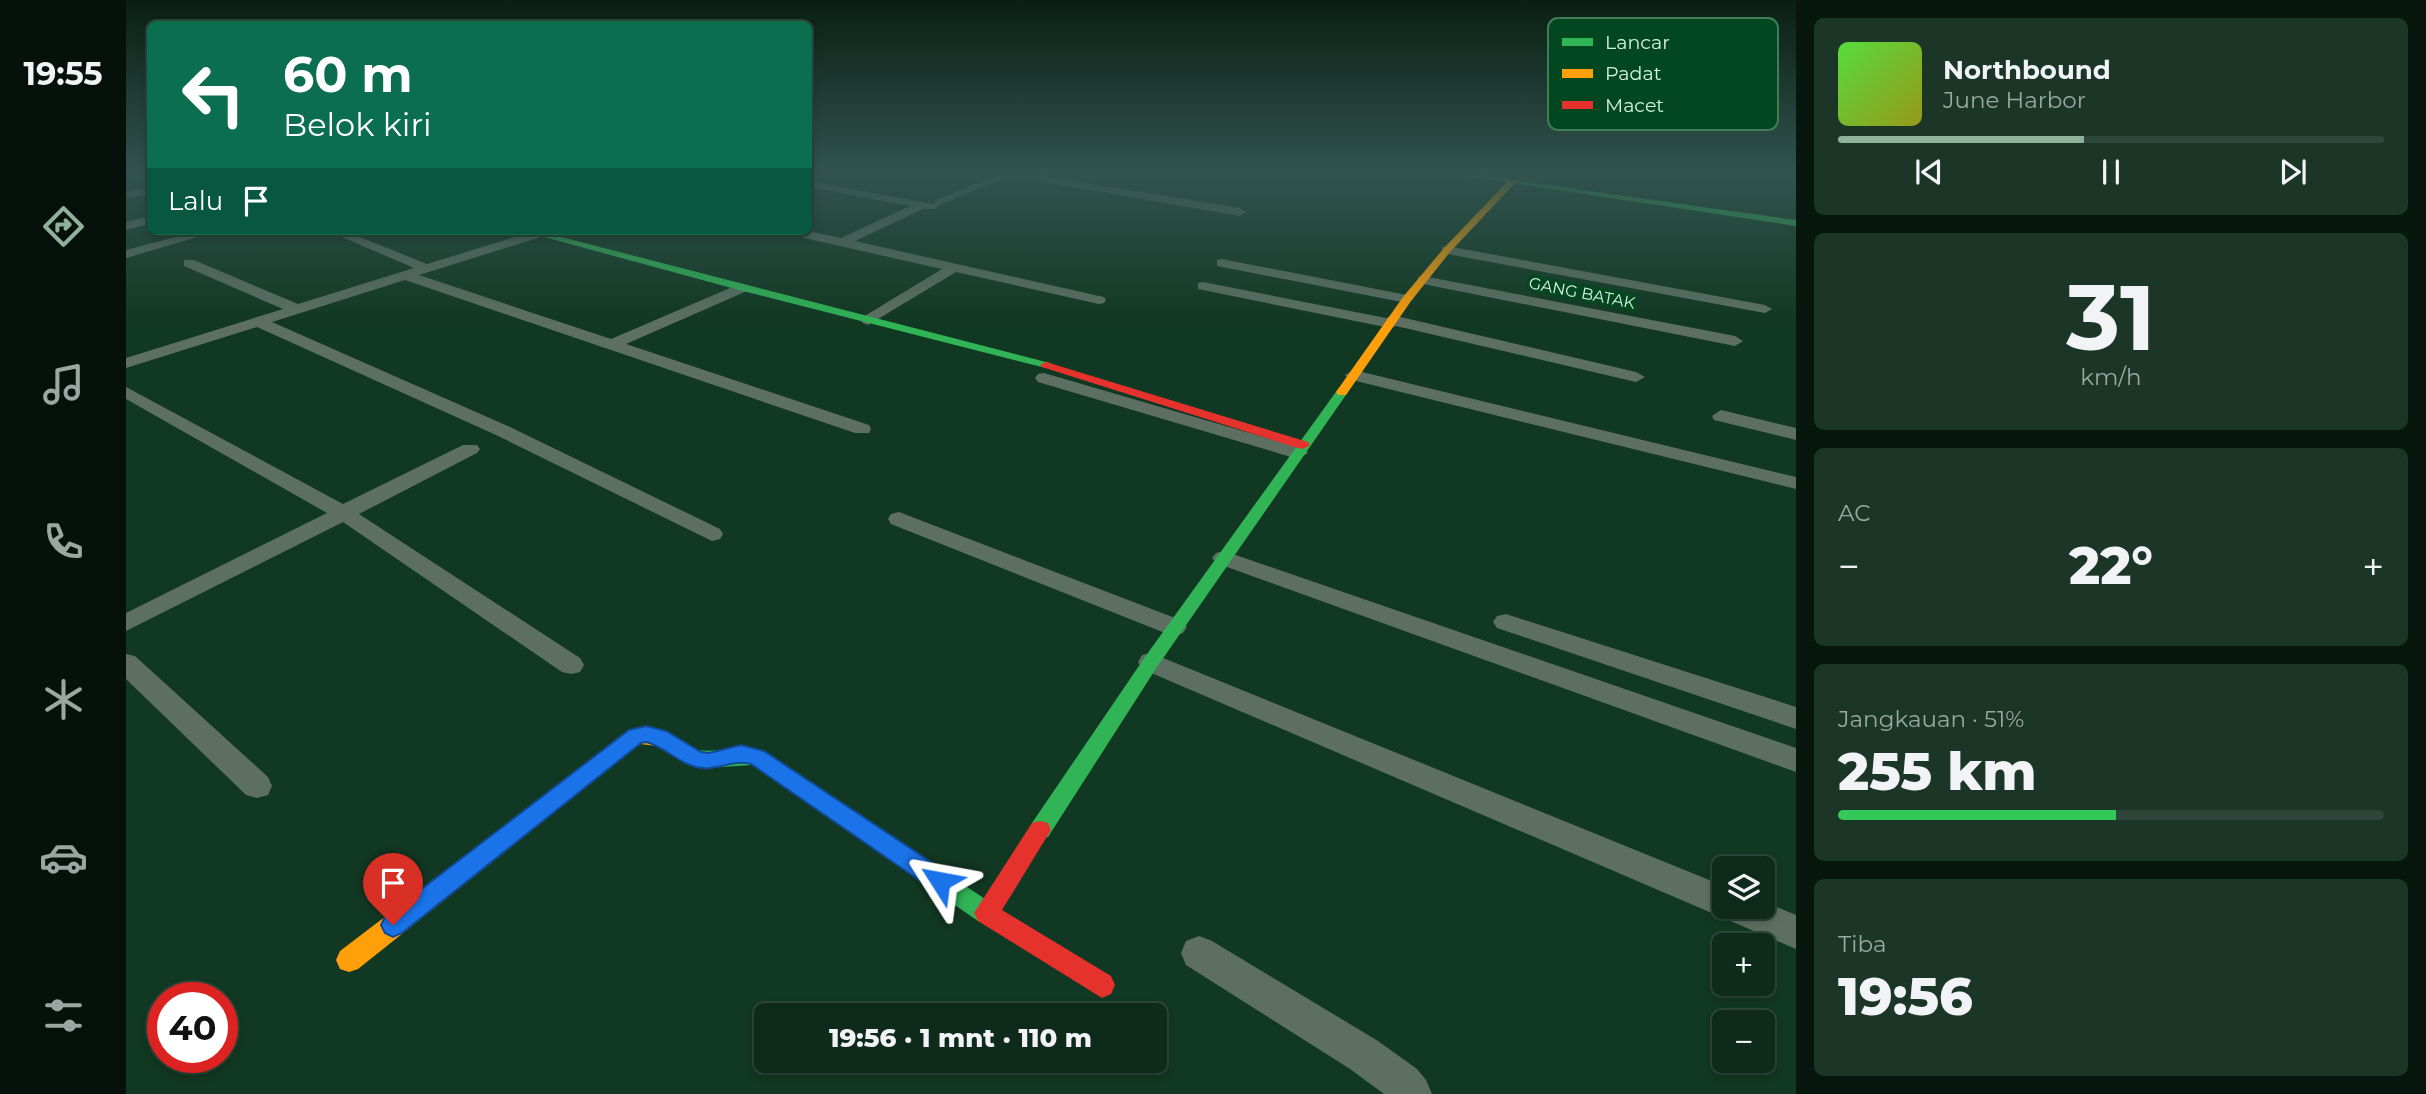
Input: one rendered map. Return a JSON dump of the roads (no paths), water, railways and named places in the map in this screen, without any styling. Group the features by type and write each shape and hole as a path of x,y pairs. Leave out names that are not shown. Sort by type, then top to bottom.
{"street":[{"path":"843,242 888,223"},
{"path":"986,913 1174,627 1391,321 1467,223"},
{"path":"126,254 197,235"},
{"path":"344,235 428,269"},
{"path":"126,363 534,235"},
{"path":"554,235 742,288 1070,371 1301,449"},
{"path":"811,235 1099,300"},
{"path":"1447,250 1765,309"},
{"path":"189,263 299,310"},
{"path":"1222,263 1407,299"},
{"path":"868,320 956,266"},
{"path":"407,276 862,429"},
{"name":"GANG BATAK","path":"1423,280 1735,341"},
{"path":"1203,286 1391,321 1636,377"},
{"path":"614,344 742,288"},
{"path":"259,322 503,431 712,534"},
{"path":"126,349 149,356"},
{"path":"1354,375 1796,483"},
{"path":"1044,378 1301,449"},
{"path":"126,392 345,514 571,666"},
{"path":"1721,416 1796,434"},
{"path":"126,623 470,449"},
{"path":"899,519 1174,627"},
{"path":"1224,558 1796,760"},
{"path":"1506,622 1796,718"},
{"path":"1150,662 1712,897"},
{"path":"126,663 257,786"},
{"path":"349,960 636,736 646,734 659,737 697,760 709,761 741,754 757,757 986,913 1102,985"},
{"path":"1766,919 1796,932"},
{"path":"1199,953 1364,1055 1403,1083 1412,1094"}]}
